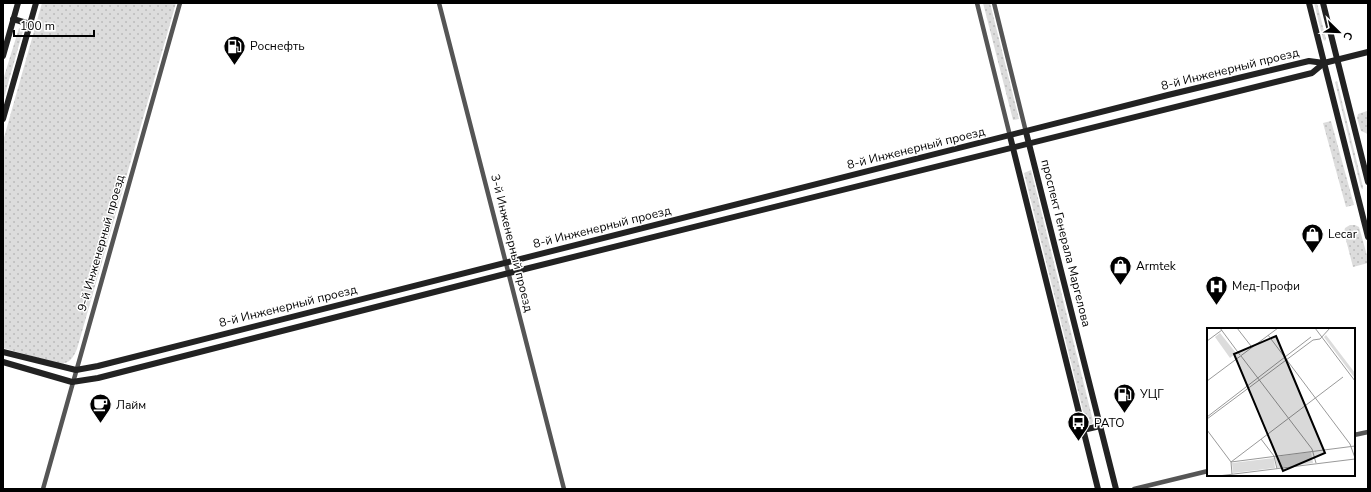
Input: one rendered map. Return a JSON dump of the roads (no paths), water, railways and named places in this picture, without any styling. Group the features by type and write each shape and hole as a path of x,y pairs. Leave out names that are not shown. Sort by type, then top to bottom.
{"street":[{"path":"3,56 18,3"},
{"path":"3,119 36,3"},
{"name":"9-й Инженерный проезд","path":"43,489 180,3"},
{"name":"3-й Инженерный проезд","path":"440,3 564,489"},
{"path":"977,3 1098,489"},
{"name":"проспект Генерала Маргелова","path":"994,3 1116,489"},
{"path":"1309,3 1368,237"},
{"path":"1323,3 1368,182"},
{"path":"13,19 30,24"},
{"path":"1324,63 1368,52"},
{"name":"8-й Инженерный проезд","path":"3,352 76,370 98,366 1308,61 1324,63"},
{"name":"8-й Инженерный проезд","path":"3,362 72,382 105,377 600,250 1312,73 1324,63"},
{"path":"1067,121 1070,133"},
{"path":"1361,209 1368,207"},
{"path":"598,239 600,250"},
{"path":"1083,430 1100,426"},
{"path":"1355,435 1368,432"},
{"path":"1134,489 1207,471"}],"place":[{"name":"Роснефть","path":"235,66"},
{"name":"Lecar","path":"1312,254"},
{"name":"Armtek","path":"1120,286"},
{"name":"Мед-Профи","path":"1216,306"},
{"name":"УЦГ","path":"1125,414"},
{"name":"Лайм","path":"101,424"},
{"name":"РАТО","path":"1078,442"}]}
